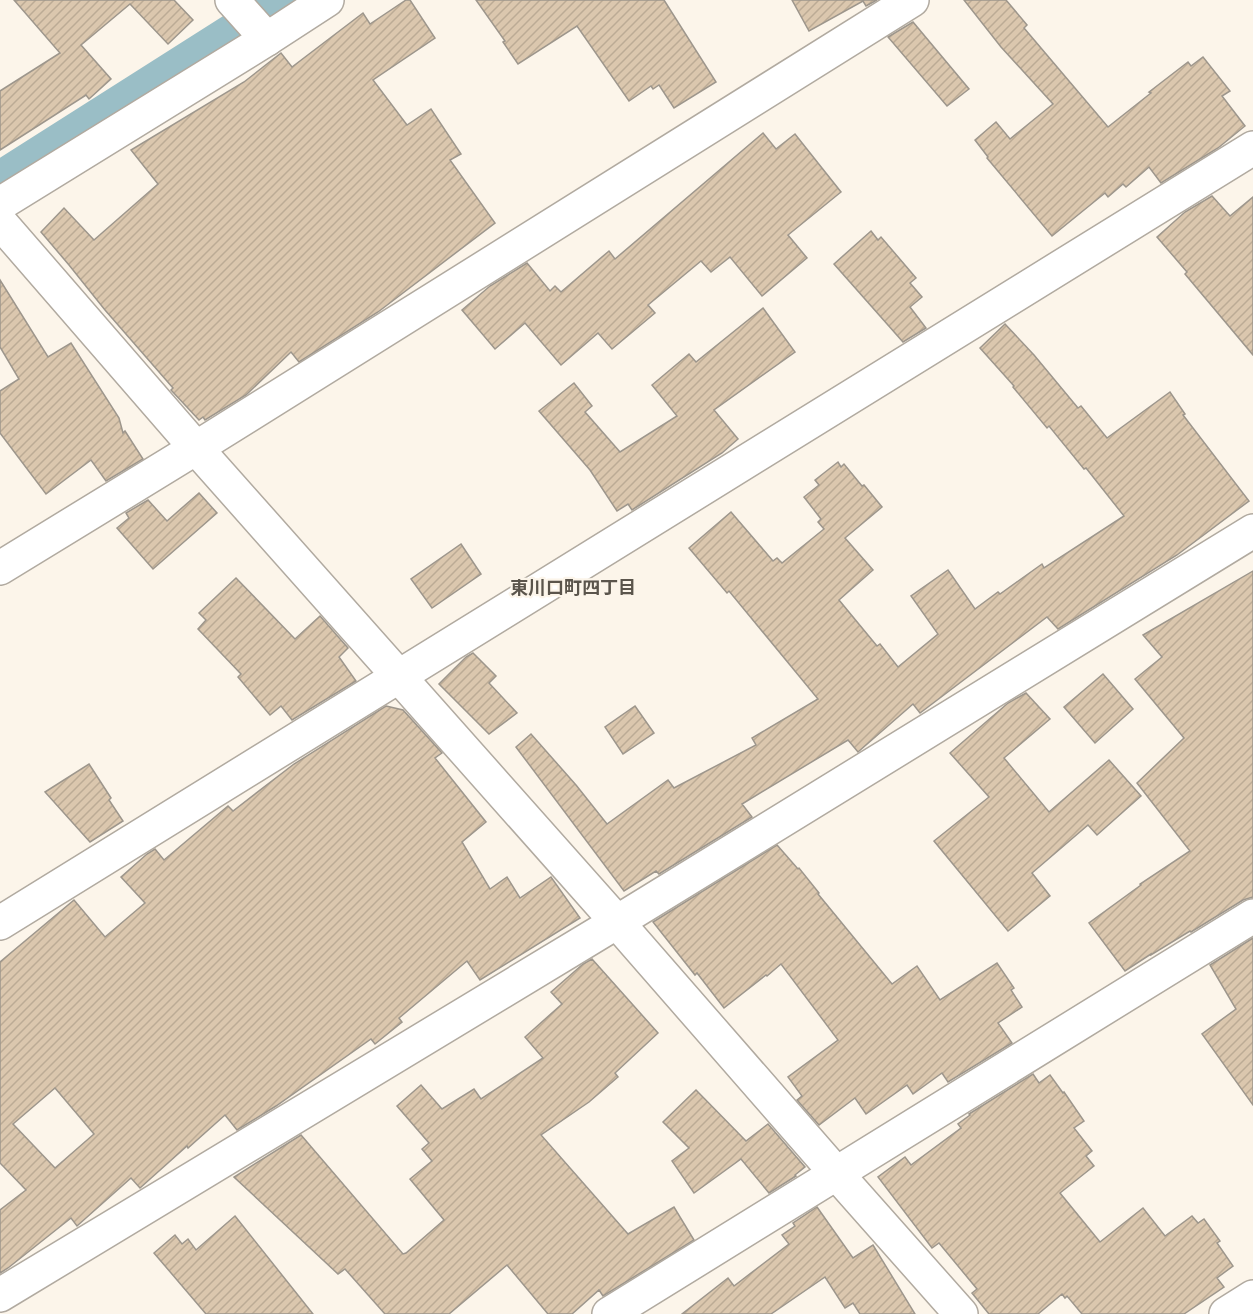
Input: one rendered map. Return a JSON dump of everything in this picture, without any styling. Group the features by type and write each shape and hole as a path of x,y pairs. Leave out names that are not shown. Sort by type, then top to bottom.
{"street":[{"path":"232,0 267,39"},
{"path":"0,204 327,0"},
{"path":"0,568 912,0"},
{"path":"0,923 1253,148"},
{"path":"0,222 196,448 961,1314"},
{"path":"0,1295 617,922 1253,531"},
{"path":"609,1314 1253,916"},
{"path":"1226,1314 1253,1297"}],"building":[{"path":"14,0 174,0 193,20 168,44 130,4 81,45 111,79 89,99 86,95 0,150 0,91 60,53"},
{"path":"406,0 410,0 435,38 373,80 407,125 431,109 461,154 450,160 495,223 378,312 299,362 291,352 246,395 205,420 203,417 199,420 171,390 173,388 41,232 64,208 94,240 158,184 131,150 244,82 281,53 292,67 363,13 370,24"},
{"path":"476,0 664,0 716,82 674,108 659,85 653,89 651,86 629,101 577,26 518,64"},
{"path":"792,0 877,0 866,6 863,1 809,31"},
{"path":"964,0 1006,0 1027,25 1024,28 1108,127 1188,62 1191,66 1203,57 1230,91 1222,96 1245,126 1218,148 1161,183 1149,167 1126,187 1123,184 1108,197 1105,193 1052,236 987,158 975,140 996,122 1010,139 1053,104 1001,47"},
{"path":"913,22 969,89 947,106 888,37"},
{"path":"763,133 776,149 795,134 841,192 788,235 807,258 762,296 730,257 711,272 701,261 648,305 655,313 612,349 598,333 561,365 525,323 495,349 462,310 490,286 527,263 550,291 555,286 561,292 609,251 615,259"},
{"path":"1212,196 1230,216 1253,197 1253,355 1157,237 1185,212"},
{"path":"871,231 878,240 881,237 916,278 910,283 922,297 910,307 926,328 903,342 834,264"},
{"path":"0,280 48,357 71,343 119,418 123,433 125,431 143,459 106,481 91,460 46,494 0,433 0,391 19,379 0,347"},
{"path":"763,308 795,352 714,410 738,439 722,453 632,510 628,504 617,511 590,470 539,411 574,383 592,406 585,412 620,452 677,416 652,385 689,354 696,362"},
{"path":"1005,324 1078,408 1081,406 1107,438 1170,392 1185,414 1183,415 1249,501 1177,555 1058,629 1047,617 920,713 913,704 858,752 848,740 742,804 752,817 659,874 656,871 624,891 516,747 531,734 607,824 668,780 674,788 756,745 752,738 818,699 729,591 727,593 689,548 731,512 773,561 777,558 782,563 824,529 818,522 821,519 804,497 819,485 815,480 838,462 841,467 844,464 882,507 845,538 873,570 839,600 877,646 880,644 898,667 938,634 911,596 948,570 975,609 1042,564 1044,568 1124,516 1086,468 1084,469 1049,426 1047,428 980,348"},
{"path":"199,493 217,513 153,569 117,528 129,518 126,513 148,500 167,521"},
{"path":"461,544 481,574 432,608 411,579"},
{"path":"1253,571 1253,897 1243,900 1125,971 1089,923 1140,884 1190,851 1137,783 1184,738 1135,679 1162,657 1143,635"},
{"path":"236,578 295,639 320,616 348,648 339,657 356,681 292,720 281,706 270,715 238,677 241,674 198,629 206,620 199,613"},
{"path":"473,653 496,676 489,683 517,713 489,734 439,684"},
{"path":"1103,674 1133,709 1095,743 1064,707"},
{"path":"1026,693 1050,719 1004,758 1049,812 1109,760 1141,796 1097,835 1088,825 1032,873 1050,896 1008,931 934,841 989,797 950,753 1008,703"},
{"path":"386,706 403,710 442,753 435,758 486,822 462,842 490,889 507,877 520,898 551,877 580,918 480,980 467,961 399,1018 402,1022 375,1044 371,1039 276,1106 237,1130 225,1115 140,1188 131,1178 77,1226 71,1218 0,1273 0,1210 26,1190 0,1163 0,962 74,900 105,937 145,903 121,877 155,849 164,860 228,806 233,811 294,764","holes":["55,1088 94,1134 55,1168 13,1124"]},
{"path":"635,706 654,733 623,754 605,727"},
{"path":"89,764 123,821 90,842 45,792"},
{"path":"777,845 799,868 892,984 917,966 940,1000 997,963 1014,988 1011,990 1022,1007 998,1023 1012,1043 948,1082 942,1073 913,1094 907,1085 866,1114 855,1098 819,1125 797,1100 802,1096 788,1077 838,1040 781,964 724,1008 653,922"},
{"path":"1253,938 1253,1105 1202,1034 1236,1009 1210,965"},
{"path":"592,959 658,1033 615,1073 618,1077 589,1102 541,1135 628,1234 674,1207 694,1240 603,1296 599,1290 572,1314 548,1314 507,1265 449,1314 385,1314 345,1269 338,1274 234,1177 301,1135 403,1254 406,1253 444,1220 410,1179 432,1161 422,1149 429,1143 397,1106 421,1085 442,1109 474,1089 481,1099 543,1058 525,1037 562,1004 551,992"},
{"path":"1033,1074 1039,1083 1050,1075 1084,1121 1074,1128 1092,1151 1086,1156 1094,1166 1060,1193 1100,1242 1143,1208 1165,1236 1192,1216 1198,1223 1204,1219 1220,1241 1217,1243 1233,1266 1217,1278 1224,1287 1184,1314 1082,1314 1067,1296 1065,1298 1062,1294 1038,1314 989,1314 972,1293 977,1289 939,1243 932,1248 878,1177 905,1157 911,1165 961,1128 958,1124 969,1114"},
{"path":"696,1090 746,1141 768,1124 805,1167 796,1176 769,1193 741,1159 694,1193 672,1161 689,1148 663,1122"},
{"path":"817,1207 853,1258 873,1245 915,1314 860,1314 853,1303 845,1308 825,1277 771,1314 682,1314 728,1278 734,1286 789,1244 782,1235 795,1226 793,1223"},
{"path":"235,1216 313,1314 206,1314 154,1253 175,1235 182,1244 188,1239 196,1250"}],"waterway":[{"path":"0,179 282,0"}],"district":[{"name":"東川口町四丁目","path":"573,587"}]}
